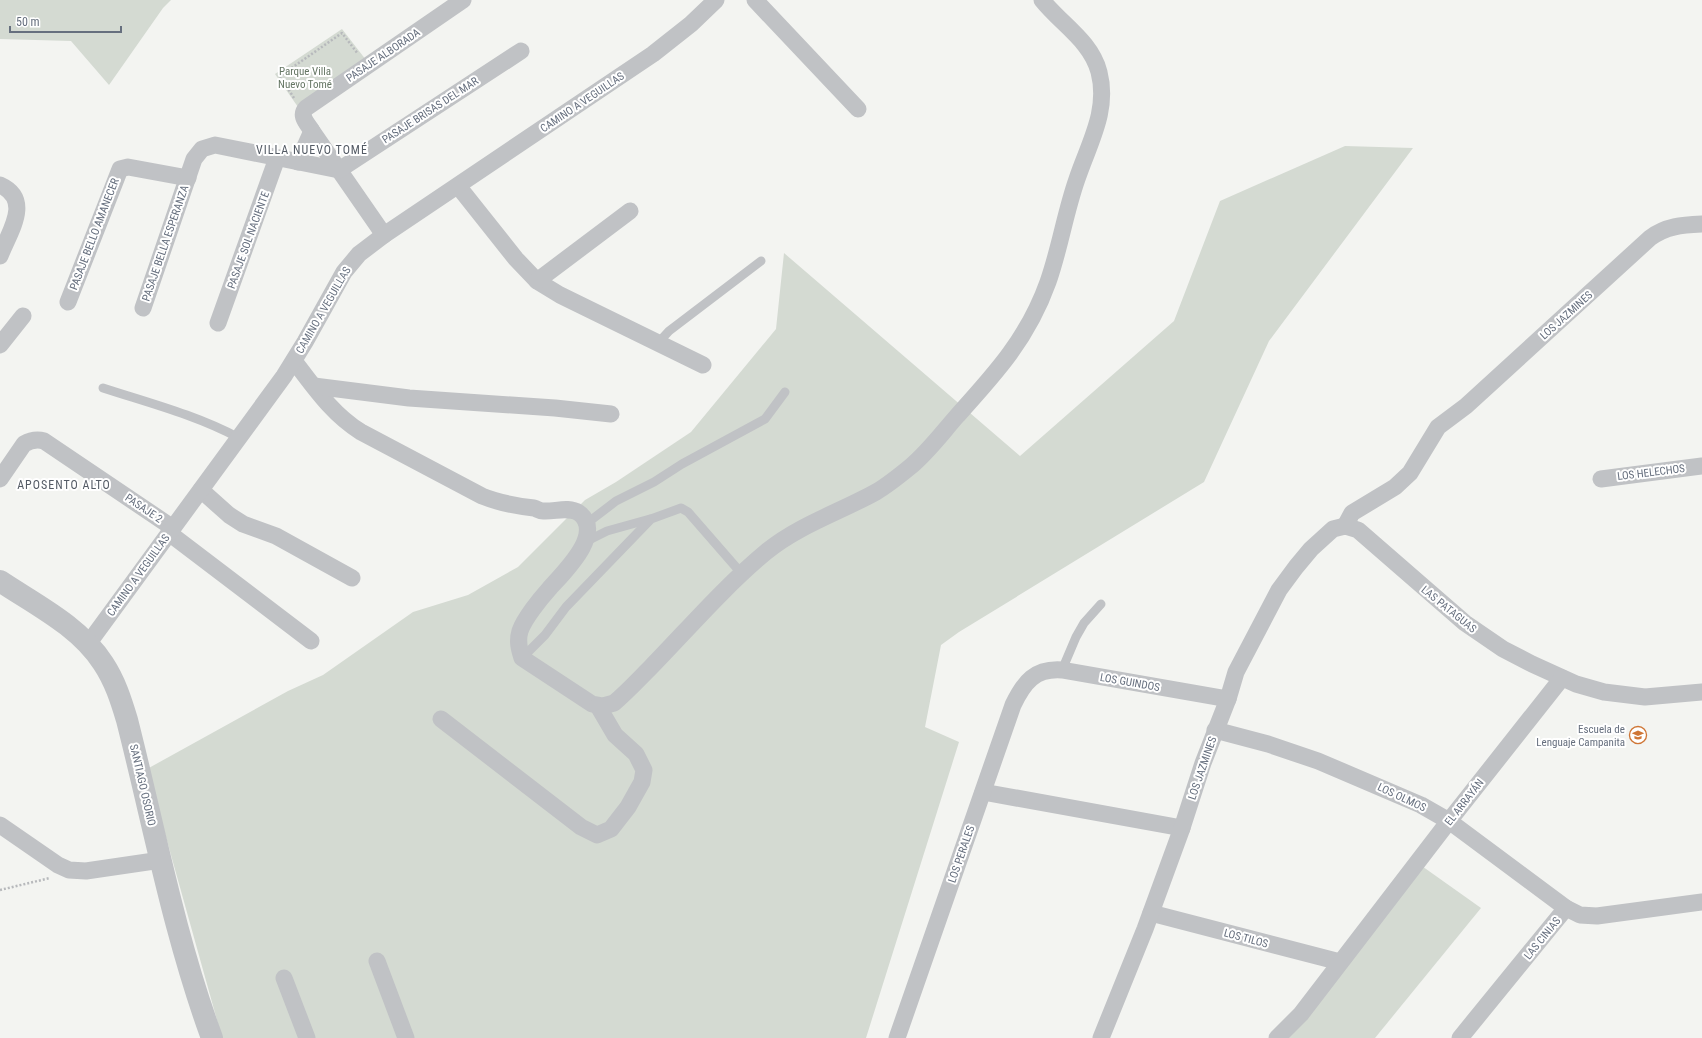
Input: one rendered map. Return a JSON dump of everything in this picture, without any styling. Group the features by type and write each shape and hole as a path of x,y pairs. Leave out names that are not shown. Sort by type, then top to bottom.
{"street":[{"name":"PASAJE ALBORADA","path":"312,131 303,116 306,108 463,0"},
{"name":"CAMINO A VEGUILLAS","path":"88,644 294,361 344,272 359,254 384,234 458,186 653,54 691,24 716,0"},
{"path":"756,0 858,109"},
{"path":"294,361 337,414 353,426 482,496 512,506 536,508 542,511 569,510 580,514 586,524 587,534 583,543 567,569 549,588 523,624 518,637 518,644 522,658 587,701 598,706 609,705 619,699 758,559 802,528 876,491 913,465 994,374 1010,354 1028,327 1039,305 1052,268 1076,180 1097,127 1102,98 1099,72 1089,50 1083,41 1053,14 1042,0"},
{"name":"PASAJE BRISAS DEL MAR","path":"339,170 521,51"},
{"path":"312,131 384,234"},
{"path":"298,162 312,131"},
{"name":"PASAJE BELLA ESPERANZA","path":"143,308 188,178 197,154 202,149 210,145 215,145 339,170"},
{"name":"PASAJE SOL NACIENTE","path":"218,323 277,158"},
{"name":"PASAJE BELLO AMANECER","path":"68,302 118,171 122,167 128,167 188,178"},
{"path":"0,185 12,192 18,206 16,216 0,256"},
{"path":"458,186 516,259 537,280 560,295 703,365"},
{"path":"537,280 630,211"},
{"name":"LOS JAZMINES","path":"1101,1038 1151,913 1182,828 1203,763 1228,699 1236,672 1279,590 1296,567 1328,532 1345,526 1352,513 1395,487 1410,473 1438,427 1466,406 1657,233 1672,226 1702,224"},
{"path":"0,345 23,316"},
{"path":"314,386 409,398 555,408 611,414"},
{"name":"PASAJE 2","path":"0,479 24,444 33,440 44,442 171,530 311,641"},
{"name":"LOS HELECHOS","path":"1601,479 1702,466"},
{"path":"201,490 229,515 243,524 276,536 352,578"},
{"name":"LAS PATAGUAS","path":"1345,526 1352,527 1363,534 1450,612 1471,628 1518,657 1562,678"},
{"name":"SANTIAGO OSORIO","path":"0,581 66,625 88,644 110,674 129,726 191,976 212,1038"},
{"name":"LOS GUINDOS","path":"1034,676 1048,670 1062,670 1228,699"},
{"name":"LOS PERALES","path":"897,1038 1013,705 1023,686 1034,676"},
{"path":"1562,678 1590,689 1624,696 1645,697 1702,692"},
{"name":"EL ARRAYÁN","path":"1277,1038 1301,1014 1449,821 1562,678"},
{"path":"441,719 581,827 597,835 611,829 628,807 642,782 644,770 636,754 615,735 598,706"},
{"name":"LOS OLMOS","path":"1216,730 1268,744 1318,761 1397,793 1421,805 1449,821 1566,908"},
{"path":"983,792 1182,828"},
{"path":"0,825 58,866 69,870 86,871 161,860"},
{"name":"LAS CINIAS","path":"1460,1038 1566,908 1580,915 1597,916 1702,902"},
{"name":"LOS TILOS","path":"1151,913 1340,962"},
{"path":"377,961 406,1038"},
{"path":"284,978 307,1038"}],"lane":[{"path":"658,343 669,331 761,261"},
{"path":"103,388 175,411 220,428 239,438"},
{"path":"586,524 616,500 654,482 682,464 765,420 785,392"},
{"path":"583,543 607,531 651,519 681,508 688,512 742,574"},
{"path":"522,658 545,635 566,606 651,519"},
{"path":"1062,670 1076,637 1084,623 1101,604"}],"path":[{"path":"297,103 280,76 342,33 367,66"},
{"path":"0,890 50,878"}],"green space":[{"path":"0,0 171,0 163,8 109,85 71,41 0,39"},
{"name":"Parque Villa Nuevo Tomé","path":"342,29 366,60 298,107 275,74"},
{"path":"1345,146 1413,148 1269,341 1204,482 959,632 941,645 925,727 959,742 866,1038 222,1038 147,769 288,691 323,675 413,612 468,595 518,567 585,500 616,482 691,432 776,329 784,253 1020,456 1174,321 1220,201"},
{"path":"1419,864 1481,908 1375,1038 1282,1038"}],"place":[{"name":"Escuela de Lenguaje Campanita","path":"1638,735"}],"district":[{"name":"VILLA NUEVO TOMÉ","path":"312,150"},
{"name":"APOSENTO ALTO","path":"64,485"}]}
